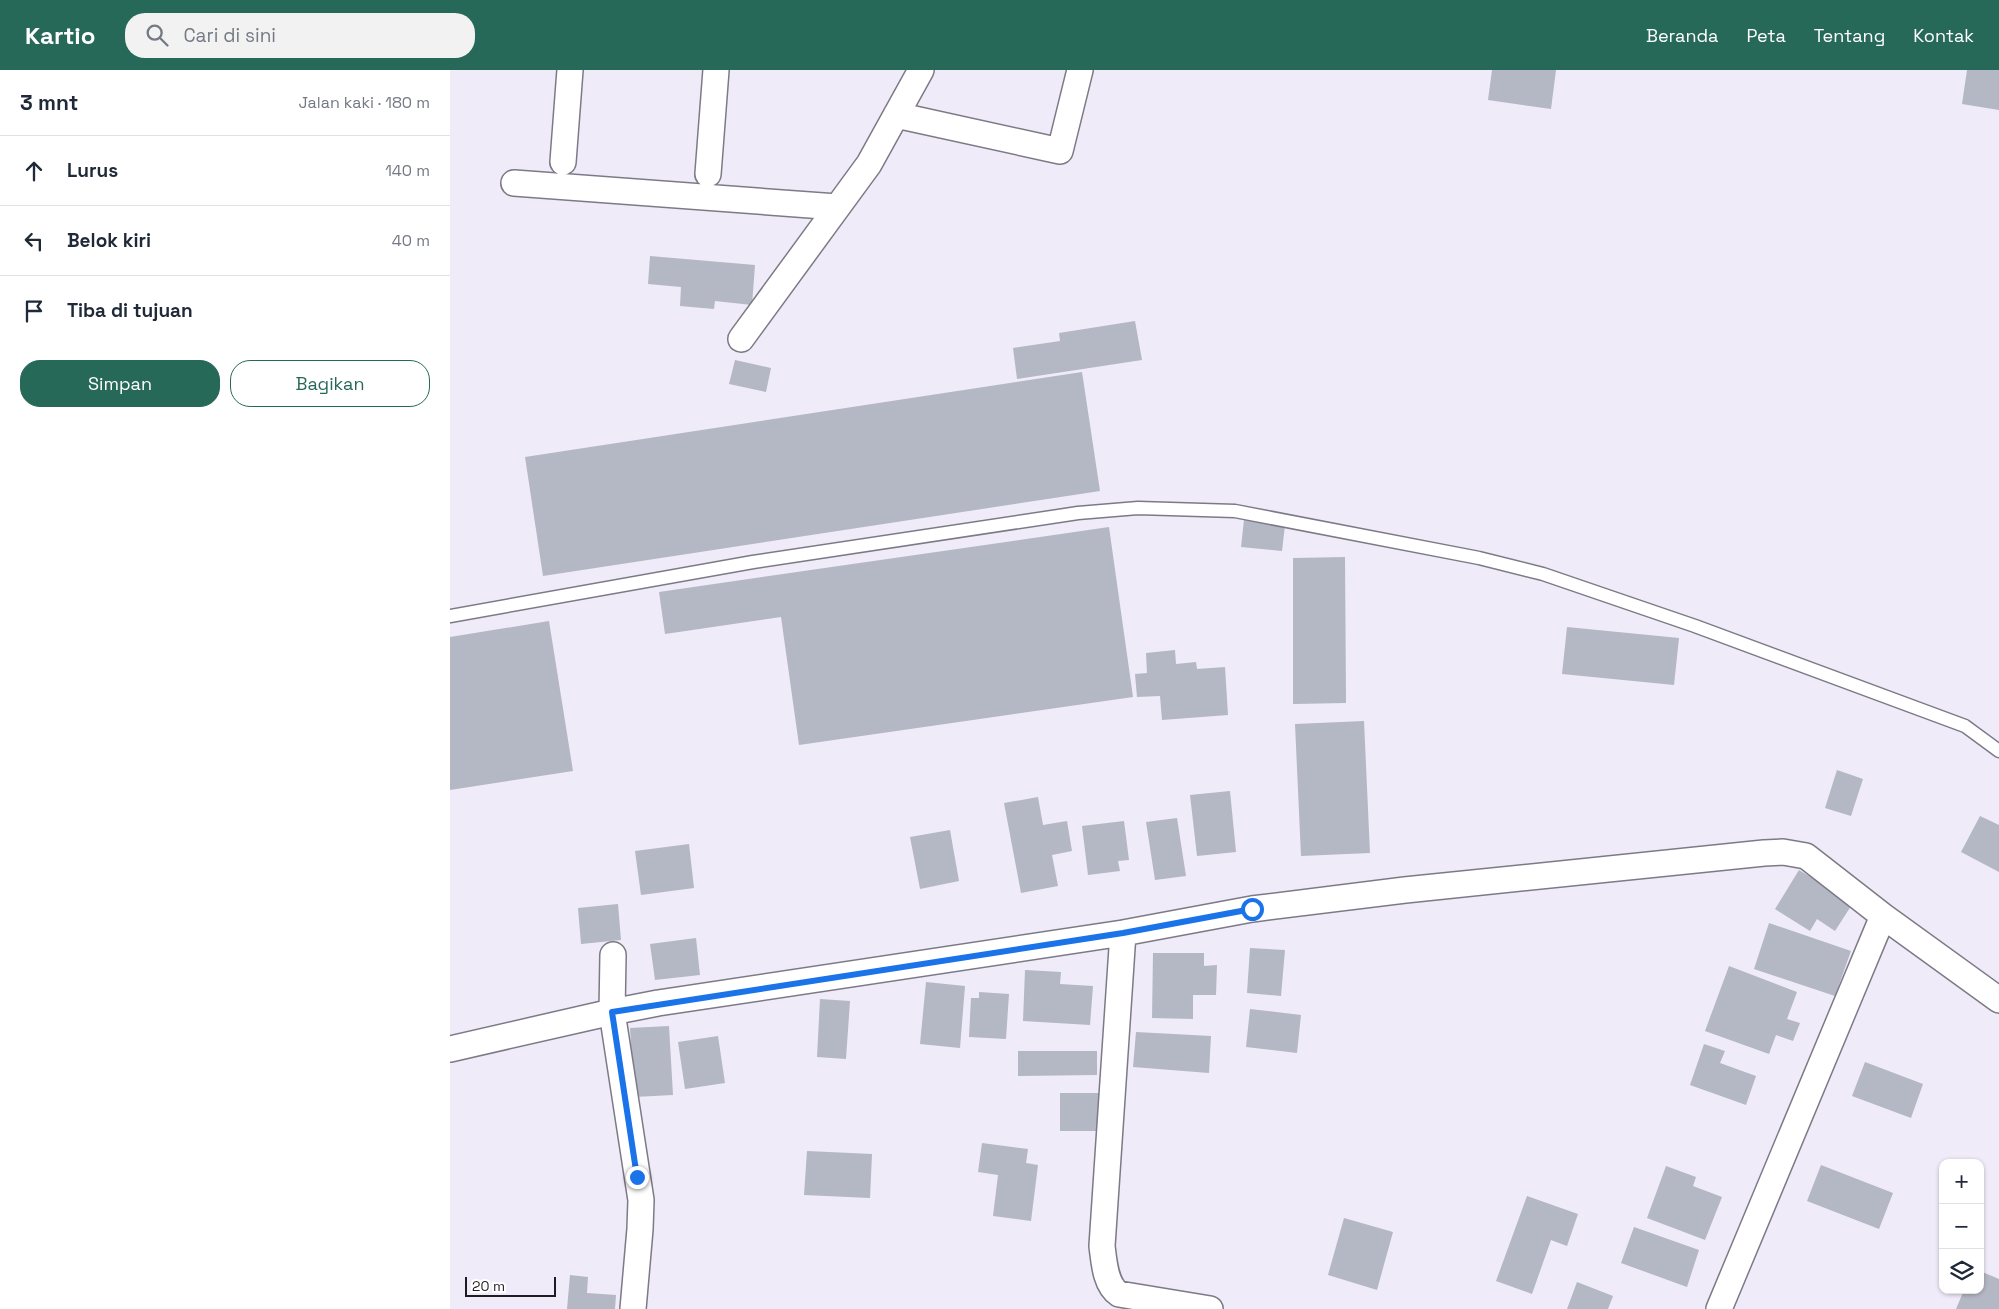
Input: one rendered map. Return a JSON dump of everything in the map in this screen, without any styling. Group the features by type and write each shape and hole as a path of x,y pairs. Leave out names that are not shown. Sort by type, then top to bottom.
{"street":[{"path":"562,162 570,70"},
{"path":"708,174 716,70"},
{"path":"741,339 869,164 921,70"},
{"path":"896,114 1060,151 1080,70"},
{"path":"514,183 837,207"},
{"path":"450,1049 612,1012 1123,933 1252,909 1405,890 1783,852 1806,856 1883,916 1999,1000"},
{"path":"1719,1309 1883,916"},
{"path":"1123,933 1102,1246 1105,1267 1111,1286 1119,1294 1210,1309"},
{"path":"613,955 612,1012 641,1200 633,1309"}],"lane":[{"path":"450,616 753,562 1078,512 1138,508 1235,511 1479,558 1543,574 1695,626 1965,726 1999,751"}],"building":[{"path":"1492,70 1556,70 1551,109 1488,100"},
{"path":"1967,70 1999,70 1999,110 1962,104"},
{"path":"650,256 755,265 752,305 715,301 714,309 680,306 681,287 648,284"},
{"path":"1135,321 1142,360 1017,379 1013,348 1060,341 1059,333"},
{"path":"735,360 771,368 766,392 729,384"},
{"path":"1082,372 1100,491 543,576 525,457"},
{"path":"1244,520 1285,525 1282,551 1241,547"},
{"path":"1109,527 1133,697 799,745 781,617 665,634 659,592"},
{"path":"1345,557 1346,703 1293,704 1293,558"},
{"path":"549,621 573,771 450,790 450,637"},
{"path":"1567,627 1679,638 1674,685 1562,674"},
{"path":"1175,650 1176,664 1196,662 1197,669 1225,667 1228,715 1162,720 1160,696 1137,697 1135,674 1147,673 1146,653"},
{"path":"1364,721 1370,853 1301,856 1295,724"},
{"path":"1837,770 1863,779 1851,816 1825,808"},
{"path":"1230,791 1236,852 1197,856 1190,795"},
{"path":"1038,797 1043,825 1067,821 1072,851 1052,855 1058,886 1021,893 1004,803"},
{"path":"1980,816 1999,825 1999,872 1961,852"},
{"path":"1177,818 1186,876 1155,880 1146,822"},
{"path":"1124,821 1129,860 1118,861 1120,871 1088,875 1082,826"},
{"path":"950,830 959,881 920,889 910,837"},
{"path":"689,844 694,888 641,895 635,851"},
{"path":"1799,870 1853,903 1835,931 1817,919 1810,931 1775,909"},
{"path":"618,904 621,940 581,944 578,908"},
{"path":"1769,923 1851,951 1835,996 1754,969"},
{"path":"696,938 700,975 655,980 650,944"},
{"path":"1250,948 1285,950 1281,996 1247,993"},
{"path":"1153,953 1204,953 1204,966 1217,965 1216,995 1193,995 1193,1019 1152,1018"},
{"path":"1729,966 1797,992 1787,1019 1800,1023 1793,1041 1776,1035 1769,1054 1705,1031"},
{"path":"1025,970 1061,972 1060,984 1093,986 1090,1025 1023,1021"},
{"path":"926,982 965,986 960,1048 920,1044"},
{"path":"979,992 1009,994 1006,1039 969,1037 971,998 979,998"},
{"path":"820,999 850,1001 846,1059 817,1057"},
{"path":"1250,1009 1301,1015 1297,1053 1246,1047"},
{"path":"669,1026 673,1095 634,1097 630,1028"},
{"path":"1136,1032 1211,1036 1209,1073 1133,1067"},
{"path":"718,1036 725,1083 685,1089 678,1042"},
{"path":"1704,1044 1725,1051 1720,1063 1756,1076 1746,1105 1690,1085"},
{"path":"1018,1051 1097,1051 1097,1075 1018,1076"},
{"path":"1865,1062 1923,1084 1911,1118 1852,1096"},
{"path":"1060,1093 1101,1093 1100,1131 1060,1131"},
{"path":"982,1143 1028,1149 1026,1163 1038,1165 1031,1221 993,1216 998,1175 978,1172"},
{"path":"807,1151 872,1154 870,1198 804,1195"},
{"path":"1821,1165 1893,1193 1879,1229 1807,1201"},
{"path":"1666,1166 1696,1177 1693,1186 1722,1197 1705,1240 1647,1218"},
{"path":"1527,1196 1578,1214 1567,1246 1551,1240 1532,1294 1496,1281"},
{"path":"1344,1218 1393,1232 1377,1290 1328,1275"},
{"path":"1634,1227 1699,1250 1687,1287 1621,1263"},
{"path":"1984,1273 1999,1279 1999,1309 1956,1309 1962,1294 1984,1294"},
{"path":"570,1275 588,1277 587,1293 616,1295 615,1309 567,1309"},
{"path":"1577,1282 1613,1296 1608,1309 1567,1309"}],"route":[{"path":"637,1177 612,1012 658,1003 1123,933 1252,909"}]}
